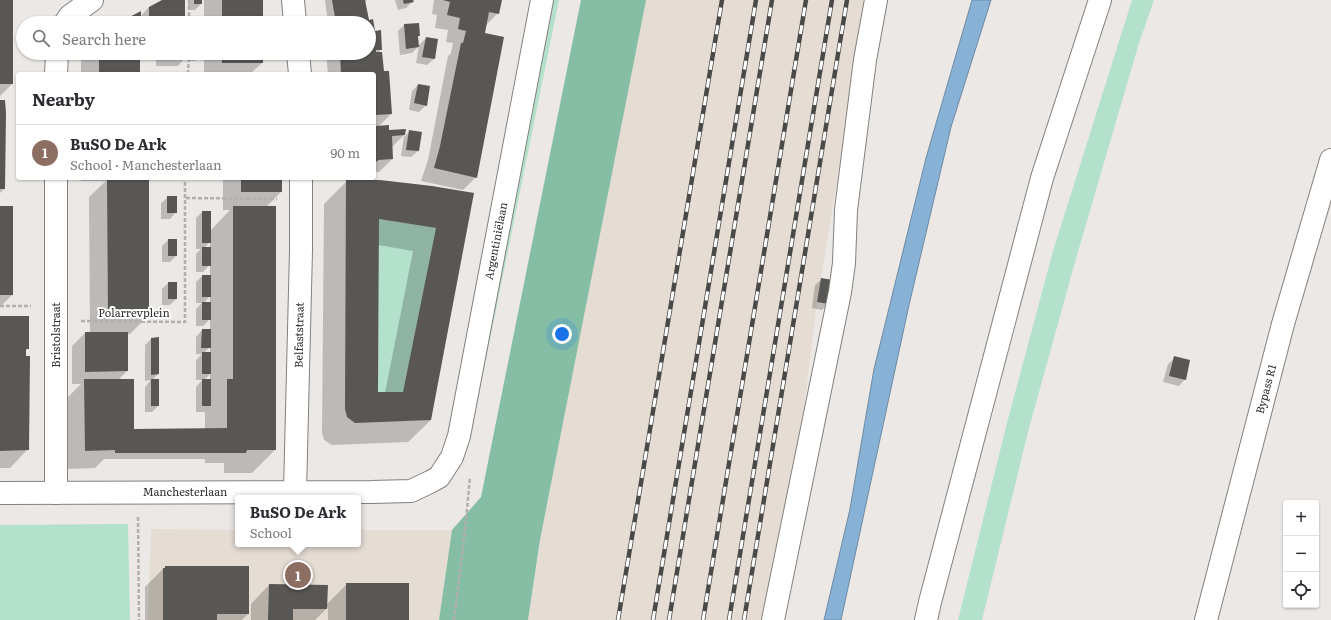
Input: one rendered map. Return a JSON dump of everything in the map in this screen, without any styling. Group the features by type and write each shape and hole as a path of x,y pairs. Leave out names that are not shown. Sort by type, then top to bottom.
{"main road":[{"path":"70,16 92,0"},
{"path":"293,0 294,16"},
{"name":"Argentiniëlaan","path":"439,477 452,457 459,436 542,0"},
{"path":"773,620 840,292 844,263 846,210 865,60 876,0"},
{"path":"926,620 1042,178 1100,0"},
{"path":"56,72 57,60"},
{"path":"299,60 300,72"},
{"name":"Bypass R1","path":"1206,620 1281,331 1331,160"},
{"name":"Bristolstraat","path":"56,180 56,493"},
{"name":"Belfaststraat","path":"295,492 301,188"},
{"name":"Manchesterlaan","path":"0,493 411,491 439,477"}],"path":[{"path":"189,0 189,16"},
{"path":"188,72 189,60"},
{"name":"Polarrevplein","path":"55,314 185,322 185,180"},
{"path":"186,198 301,188"},
{"path":"0,306 55,314"},
{"path":"454,620 465,531 468,488"},
{"path":"138,492 139,620"}],"shaded area":[{"path":"645,0 867,0 817,302 778,620 528,620 542,531"},
{"path":"151,529 235,530 235,547 361,547 361,530 452,530 440,620 148,620"}],"green space":[{"path":"553,0 559,0 473,423 470,422"},
{"path":"581,0 646,0 540,540 528,620 439,620 452,530 481,497"},
{"path":"1132,0 1154,0 1139,43 1077,255 1029,428 982,620 958,620 1007,423 1053,251"},
{"path":"379,219 436,228 403,392 378,392"},
{"path":"128,524 130,620 0,620 0,525"}],"water":[{"path":"972,0 991,0 951,127 909,305 841,620 824,620 850,509 874,369 926,158"}],"building":[{"path":"0,0 13,0 13,84 0,84"},
{"path":"162,0 185,0 185,16 149,16 149,7"},
{"path":"194,0 202,0 202,4 194,4"},
{"path":"222,0 263,0 263,16 222,16"},
{"path":"332,0 365,0 368,16 335,16"},
{"path":"403,0 413,0 414,2 404,4"},
{"path":"443,0 502,0 499,14 489,12 485,33 504,37 477,178 434,168 440,146 461,43 463,43 466,31 458,29 460,18 447,15 450,2"},
{"path":"141,11 141,16 131,16"},
{"path":"419,23 419,47 406,49 404,24"},
{"path":"381,30 382,50 376,50 376,31"},
{"path":"426,37 438,39 435,59 422,57"},
{"path":"376,52 382,52 384,71 389,71 392,114 376,115 376,72 341,72 340,60 376,60"},
{"path":"99,60 140,60 140,72 99,72"},
{"path":"222,60 263,60 263,63 222,63"},
{"path":"418,84 430,86 427,106 414,103"},
{"path":"0,100 5,100 6,113 5,189 0,189"},
{"path":"389,125 389,130 406,129 405,135 392,136 393,159 376,162 376,126"},
{"path":"409,130 422,132 419,151 406,150"},
{"path":"107,180 149,180 149,316 108,315"},
{"path":"241,180 282,180 282,192 241,192"},
{"path":"346,180 380,180 474,193 431,420 355,423 347,417 345,409","holes":["379,219 436,228 403,392 378,392"]},
{"path":"167,196 177,196 177,213 167,213"},
{"path":"0,206 13,206 13,295 0,295"},
{"path":"233,206 276,206 276,450 247,450 246,453 115,453 115,450 85,451 84,379 134,379 134,429 227,428 227,379 233,379"},
{"path":"202,211 211,211 211,243 202,243"},
{"path":"168,239 177,239 177,256 168,256"},
{"path":"202,247 211,247 211,266 202,266"},
{"path":"202,275 211,275 211,297 202,297"},
{"path":"821,278 833,280 829,304 817,302"},
{"path":"168,282 177,282 177,299 168,299"},
{"path":"202,302 211,302 211,320 202,320"},
{"path":"0,316 29,316 29,349 26,349 26,356 30,356 29,450 0,451"},
{"path":"202,329 211,329 211,348 201,348"},
{"path":"85,332 128,332 128,371 85,372"},
{"path":"159,337 159,374 151,375 151,338"},
{"path":"202,352 211,352 211,374 202,374"},
{"path":"1174,356 1190,360 1186,380 1169,376"},
{"path":"151,379 159,379 159,406 151,406"},
{"path":"202,379 211,379 211,406 202,406"},
{"path":"165,566 249,566 249,614 217,614 217,620 163,620 163,568 165,568"},
{"path":"346,583 409,583 409,620 346,620"},
{"path":"269,584 328,585 327,609 293,609 293,620 268,620"}],"railway":[{"path":"618,620 722,0"},
{"path":"653,620 756,0"},
{"path":"669,620 772,0"},
{"path":"703,620 806,0"},
{"path":"729,620 832,0"},
{"path":"744,620 847,0"}],"place":[{"name":"BuSO De Ark","path":"298,575"}]}
